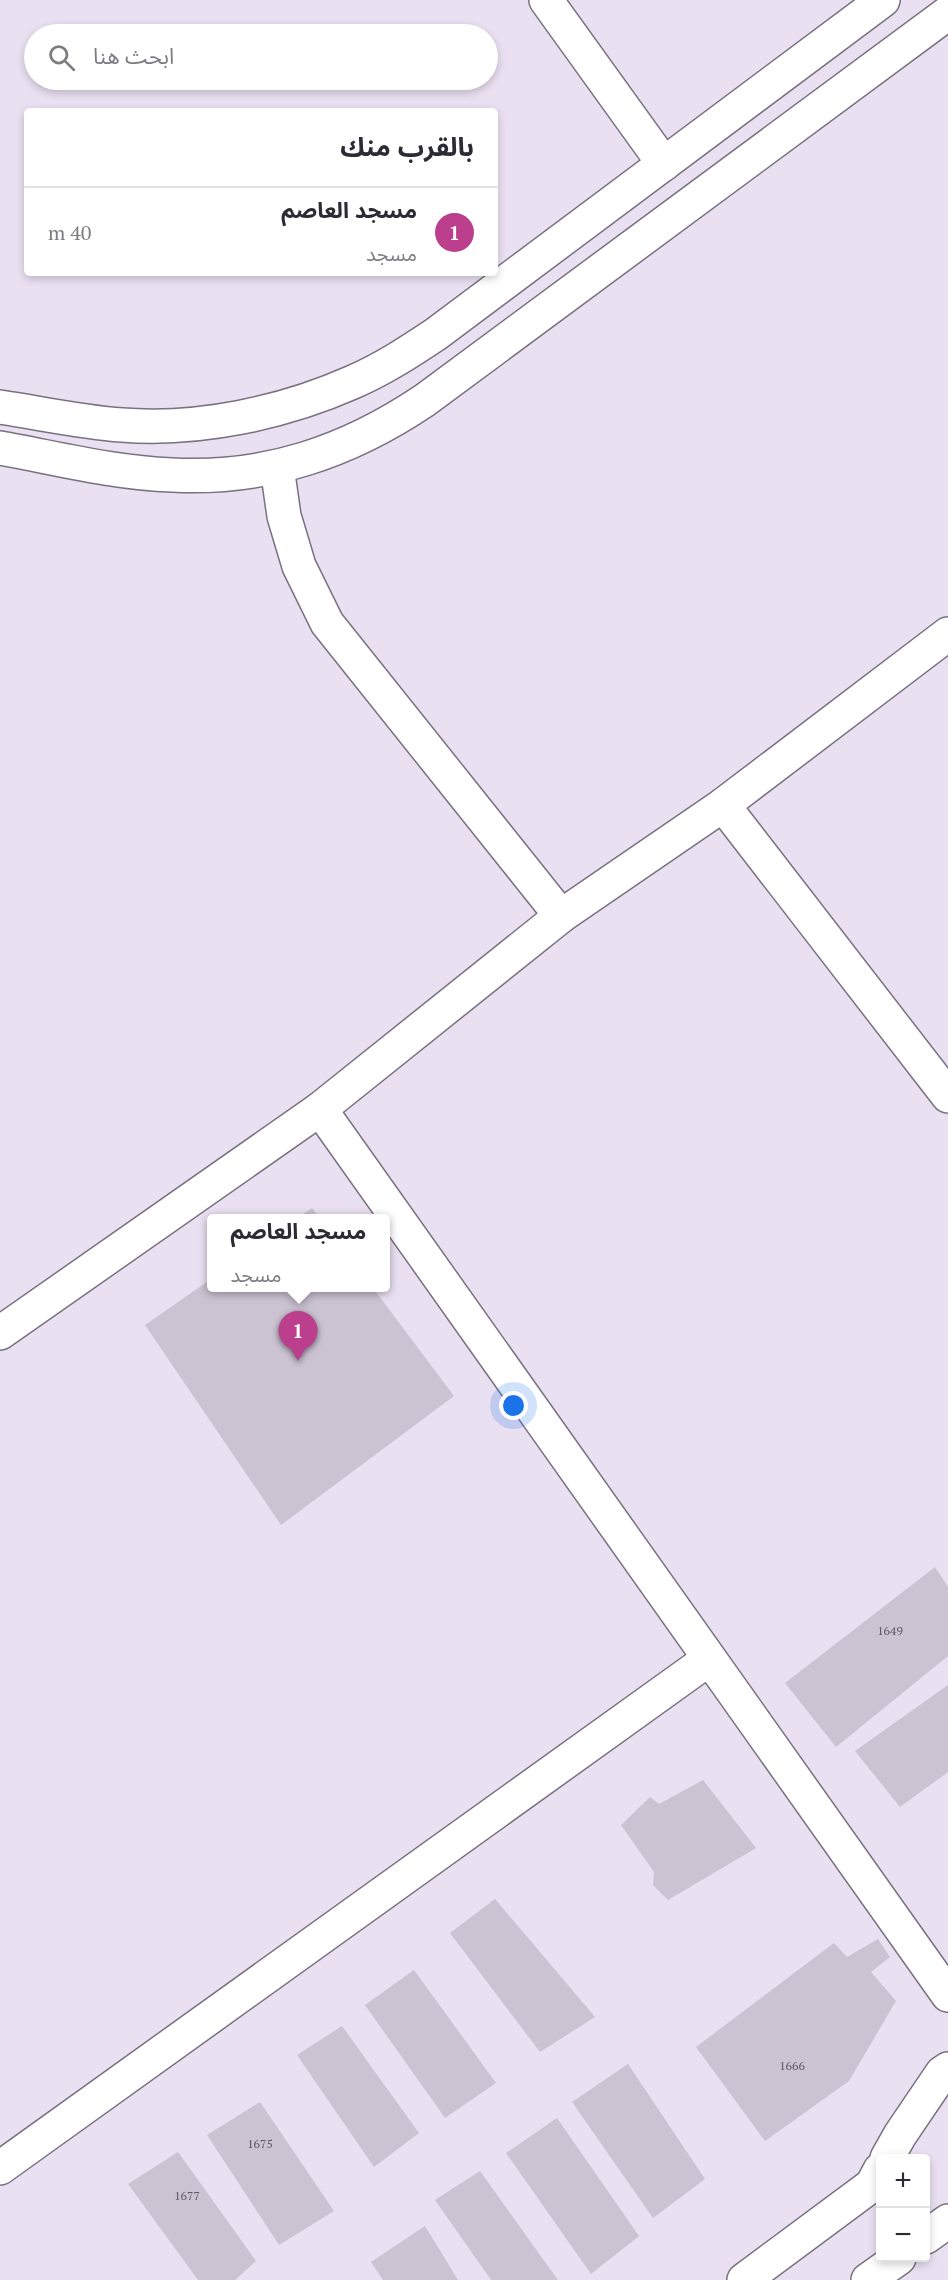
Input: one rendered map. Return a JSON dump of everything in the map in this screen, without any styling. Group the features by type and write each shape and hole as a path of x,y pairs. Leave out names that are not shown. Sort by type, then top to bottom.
{"street":[{"path":"546,0 664,164"},
{"path":"0,407 122,425 169,425 216,421 263,412 309,399 354,382 396,360 436,334 883,0"},
{"path":"0,448 118,469 171,475 224,475 277,467 316,456 355,441 391,423 426,400 948,13"},
{"path":"277,467 284,516 299,566 327,623 561,916"},
{"path":"0,1333 320,1109 561,916 723,805 948,634"},
{"path":"723,805 948,1096"},
{"path":"320,1109 948,1995"},
{"path":"0,2168 709,1659"},
{"path":"889,2154 942,2073 948,2069"},
{"path":"744,2280 872,2185 876,2178"},
{"path":"930,2234 948,2221"},
{"path":"868,2280 893,2262"}],"building":[{"path":"312,1208 317,1214 303,1214"},
{"path":"207,1282 207,1292 376,1292 454,1396 281,1525 145,1325"},
{"path":"935,1567 948,1587 948,1656 836,1747 785,1683"},
{"path":"948,1685 948,1772 900,1807 855,1751"},
{"path":"703,1780 756,1848 668,1900 653,1885 654,1872 621,1825 650,1797 659,1804"},
{"path":"495,1899 595,2017 540,2052 450,1933"},
{"path":"878,1939 890,1957 871,1972 896,2001 849,2081 765,2141 696,2047 834,1943 847,1957"},
{"path":"414,1970 496,2083 445,2118 365,2005"},
{"path":"342,2026 419,2133 374,2167 297,2055"},
{"path":"628,2064 705,2179 653,2218 572,2102"},
{"path":"260,2102 334,2211 279,2245 207,2135"},
{"path":"557,2118 639,2236 591,2274 506,2153"},
{"path":"178,2152 256,2261 235,2280 198,2280 128,2184"},
{"path":"480,2171 558,2280 491,2280 435,2200"},
{"path":"425,2226 458,2280 383,2280 371,2262"}],"place":[{"name":"مسجد العاصم","path":"298,1361"}]}
